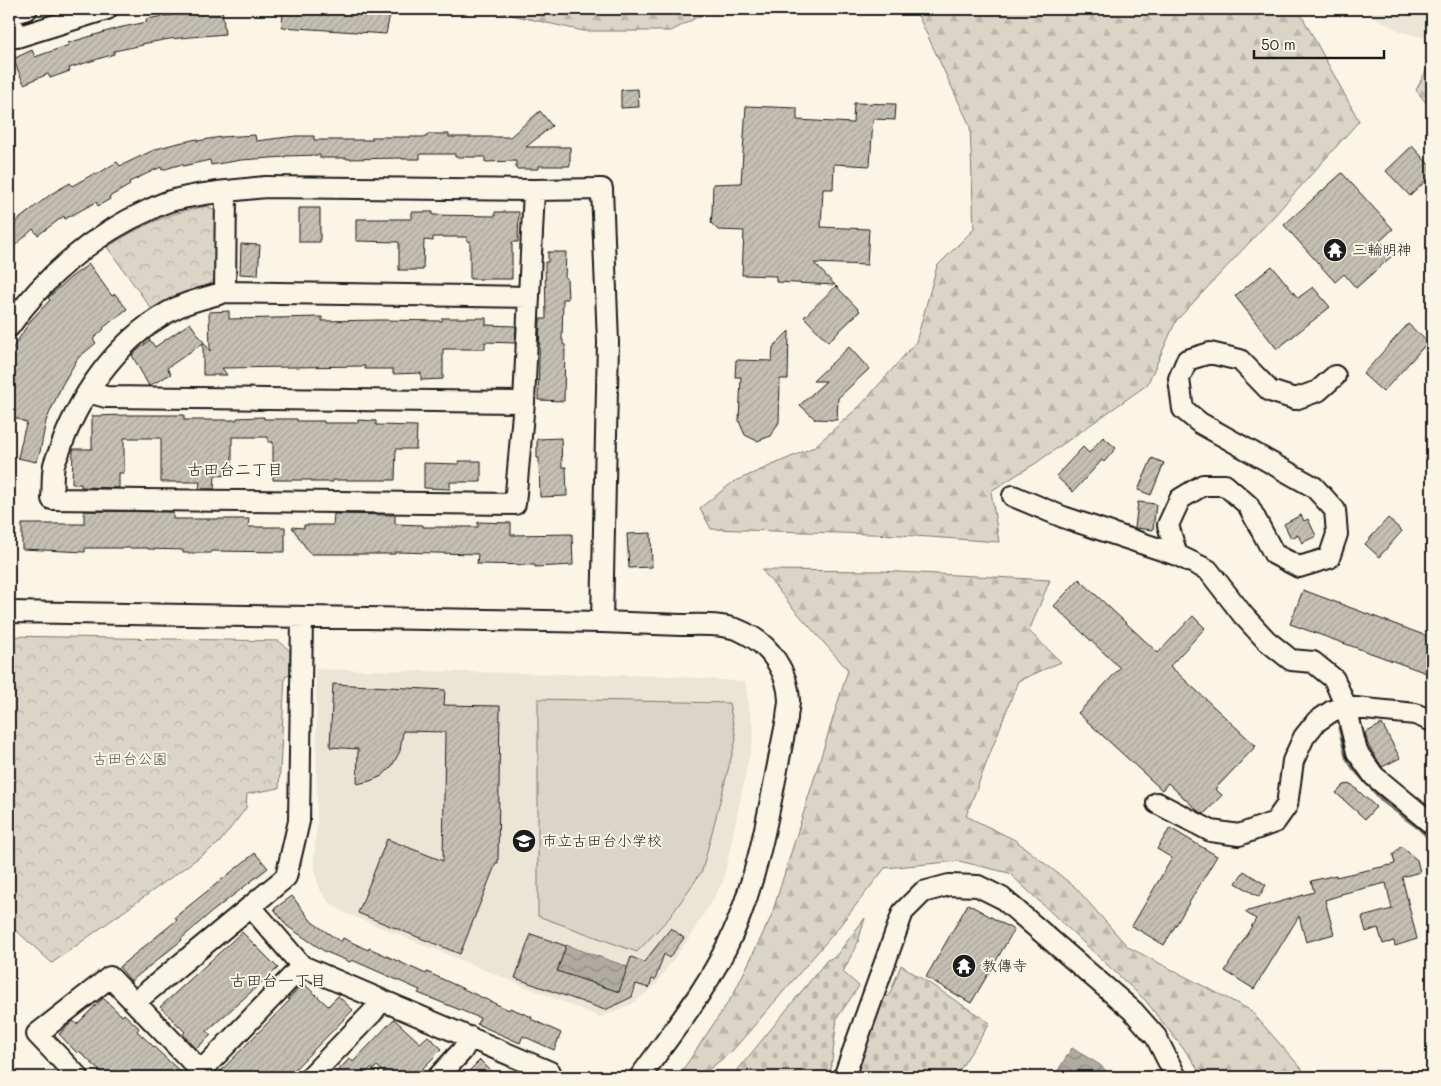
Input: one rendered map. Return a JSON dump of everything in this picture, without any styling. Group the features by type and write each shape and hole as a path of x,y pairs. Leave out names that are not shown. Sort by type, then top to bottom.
{"street":[{"path":"27,9 9,15 17,37 107,9"},
{"path":"9,327 22,308 50,279 87,246 120,225 170,201 226,191 265,187 602,189 608,342 602,622"},
{"path":"529,297 225,292 179,306 152,323 136,336 110,361 88,392 69,426 54,466 52,499 515,504 524,402 529,297 534,190"},
{"path":"225,292 226,191"},
{"path":"1177,555 1168,526 1180,499 1204,485 1225,485 1248,505 1274,554 1299,567 1330,558 1337,534 1335,510 1314,487 1200,423 1183,409 1179,379 1187,360 1210,352 1240,360 1270,390 1295,399 1318,391 1335,376"},
{"path":"88,392 106,397 524,402"},
{"path":"1013,496 1063,517 1177,555 1208,570 1243,616 1266,640 1291,660 1313,662 1334,679 1346,707 1356,752 1374,776 1432,824"},
{"path":"9,612 602,622 724,626 744,632 761,644 774,658 785,678 789,700 787,719 759,854 749,891 734,932 705,987 640,1077"},
{"path":"135,1002 286,877 299,821 302,618"},
{"path":"1157,803 1211,831 1239,835 1276,822 1287,805 1293,760 1304,737 1316,722 1332,711 1346,707 1415,714 1432,721"},
{"path":"844,1077 903,912 923,892 949,885 978,886 1002,898 1133,1011 1156,1037 1176,1077"},
{"path":"251,907 302,966 550,1072 547,1077"},
{"path":"78,1077 37,1034 110,977 203,1074 302,966"},
{"path":"310,1077 372,1013 381,1001"},
{"path":"438,1077 462,1051 470,1037"}],"shaded area":[{"path":"1364,9 1432,9 1432,40 1400,31 1370,15"},
{"name":"市立古田台小学校","path":"316,669 675,676 745,682 754,734 723,882 691,935 654,987 632,1004 600,1017 343,912 328,901 317,881 314,861 317,820"}],"green space":[{"path":"485,9 709,9 709,11 671,31 583,31"},
{"path":"913,9 1298,9 1359,121 1176,321 1147,385 1036,463 991,491 999,542 901,535 711,529 700,508 733,482 814,447 862,404 916,342 937,266 974,229 970,126 916,11"},
{"path":"1432,60 1432,110 1416,90"},
{"path":"208,206 217,212 217,276 208,286 184,294 153,311 107,247 132,232 168,216"},
{"path":"762,570 881,571 1050,580 1029,631 1061,662 1018,681 966,816 1015,840 1075,887 1128,947 1250,1010 1309,1077 1202,1077 1193,1061 1145,1000 1009,873 959,861 885,868 834,933 733,1050 700,1077 678,1077 733,995 771,917 848,670"},
{"name":"古田台公園","path":"9,636 279,641 290,651 290,675 285,677 279,788 247,794 246,808 219,843 52,963 9,924"},
{"path":"538,699 729,703 736,739 702,871 670,917 637,952 538,916"},
{"path":"865,918 858,942 843,972 859,986 837,1018 830,1077 732,1077 827,960 835,957"},
{"path":"901,965 990,1023 955,1077 855,1077 882,997 889,996"}],"water":[{"path":"566,945 628,967 619,992 582,979 553,983"},
{"path":"1072,1048 1100,1065 1113,1077 1045,1077 1048,1073 1057,1072"}],"building":[{"path":"210,9 222,9 225,34 169,39 142,44 114,51 114,54 69,68 70,71 50,78 48,74 24,84 13,59 32,50 35,57 69,45 68,43 118,28 147,22 146,19"},
{"path":"283,9 391,9 386,34 282,27"},
{"path":"638,89 639,107 621,108 621,90"},
{"path":"854,103 896,104 895,120 873,119 870,166 834,164 833,189 823,189 821,227 869,229 867,265 814,263 835,285 776,282 776,276 742,275 744,231 718,230 711,223 713,184 741,183 746,106 797,108 797,120 853,123"},
{"path":"540,111 552,126 526,147 570,147 570,166 539,166 539,169 516,169 516,161 485,162 485,157 455,157 455,154 420,154 420,159 320,158 320,155 285,156 211,165 210,160 183,166 182,164 162,170 161,167 129,182 130,185 98,206 96,202 65,219 64,216 38,235 33,229 9,251 9,227 51,194 70,183 72,186 95,173 96,175 117,162 120,166 156,149 174,144 197,139 197,141 221,137 255,135 256,141 296,136 314,136 314,140 372,140 372,137 427,137 427,134 449,134 449,137 510,137"},
{"path":"1412,146 1432,168 1432,175 1410,196 1386,171"},
{"path":"1342,173 1393,229 1380,241 1393,255 1356,288 1344,274 1335,282 1284,225"},
{"path":"299,208 320,208 320,242 299,242"},
{"path":"412,212 433,212 433,215 495,216 495,212 519,212 518,242 512,242 512,279 470,279 470,241 467,241 467,237 433,237 433,241 424,240 423,270 399,270 399,242 356,241 356,219 412,219"},
{"path":"241,244 260,245 258,275 240,274"},
{"path":"548,252 566,252 565,278 567,278 568,299 563,299 562,340 565,345 564,401 538,400 540,319 546,319 545,262 548,262"},
{"path":"89,264 112,296 115,294 127,309 103,328 93,339 96,343 78,358 62,385 46,421 40,452 36,462 18,458 27,423 9,415 9,354 31,320 50,300 48,298"},
{"path":"1272,266 1298,298 1313,287 1330,307 1277,349 1235,296"},
{"path":"836,286 860,311 828,342 804,317"},
{"path":"229,311 229,319 322,317 322,321 442,321 442,318 486,318 486,325 516,326 515,343 485,342 485,349 443,349 443,379 421,380 421,373 393,374 393,369 365,369 365,366 222,368 227,375 203,375 203,343 167,368 171,374 149,386 132,355 150,340 155,347 190,323 210,351 209,312"},
{"path":"1408,324 1428,342 1383,392 1363,374"},
{"path":"789,331 788,379 780,379 779,422 771,436 757,441 745,435 739,421 741,377 735,377 736,360 772,361 773,347"},
{"path":"849,347 869,369 838,398 837,420 815,419 800,405 826,381 813,381"},
{"path":"184,415 184,420 237,420 237,418 264,417 264,419 324,421 324,423 358,423 358,420 376,421 376,425 417,426 416,449 396,449 395,480 312,482 312,480 273,480 273,442 268,442 268,437 232,437 232,475 215,476 214,489 199,489 200,482 161,482 161,438 124,438 124,473 119,473 119,488 81,487 81,484 72,484 73,449 92,449 92,416"},
{"path":"1103,437 1116,448 1104,462 1102,460 1073,492 1056,476 1083,447 1089,453"},
{"path":"561,438 562,467 566,467 567,496 540,497 537,439"},
{"path":"1152,458 1164,463 1151,495 1138,490"},
{"path":"459,461 481,461 481,482 450,482 450,489 424,488 424,463 459,464"},
{"path":"1138,502 1156,504 1153,530 1135,528"},
{"path":"84,511 173,512 173,519 249,519 248,527 285,527 285,552 211,551 211,553 183,553 183,550 148,548 85,548 85,552 22,549 22,524 84,524"},
{"path":"334,514 395,515 395,524 423,525 423,527 478,527 478,522 511,523 511,535 572,534 573,565 535,567 535,565 477,564 478,554 395,552 395,554 310,554 292,527 304,528 304,525 333,525"},
{"path":"1301,515 1304,521 1308,519 1316,536 1302,543 1298,535 1291,538 1284,524"},
{"path":"1388,518 1402,531 1379,557 1365,544"},
{"path":"651,533 652,567 629,568 627,534"},
{"path":"1079,579 1158,653 1193,616 1205,628 1170,666 1256,746 1215,789 1222,795 1204,814 1198,811 1168,783 1162,790 1078,713 1120,668 1054,606"},
{"path":"1303,590 1432,638 1432,675 1290,624"},
{"path":"333,684 445,690 444,705 500,706 498,863 496,863 460,954 358,913 387,839 443,861 445,732 403,731 400,751 392,766 382,776 357,784 358,749 330,747"},
{"path":"1382,724 1400,758 1382,767 1368,745 1365,733"},
{"path":"1351,784 1376,807 1365,819 1336,793 1344,785"},
{"path":"1170,828 1217,856 1164,945 1132,926 1172,858 1157,849"},
{"path":"1401,846 1417,860 1420,872 1402,877 1417,939 1395,946 1394,941 1383,944 1378,928 1366,932 1362,917 1392,909 1386,883 1325,900 1334,934 1306,942 1299,916 1254,989 1225,971 1256,919 1245,912 1314,892 1311,881 1395,864 1393,855"},
{"path":"255,853 268,868 208,915 182,940 131,981 119,967 177,920 175,917"},
{"path":"1244,871 1266,885 1259,897 1236,883"},
{"path":"292,896 312,922 341,942 343,938 368,950 369,948 426,974 427,972 509,1010 510,1008 532,1017 531,1019 561,1033 554,1050 523,1036 520,1043 477,1024 480,1018 418,993 420,990 352,960 350,962 324,951 287,926 274,909"},
{"path":"968,904 1014,930 971,1003 926,977"},
{"path":"671,928 684,938 669,958 664,954 655,980 652,979 649,988 636,984 632,997 605,1010 515,978 531,934 566,946 557,971 619,992 631,957 644,962"},
{"path":"242,932 278,968 207,1031 211,1035 196,1049 183,1034 185,1032 160,1007"},
{"path":"303,983 328,1006 338,996 353,1010 287,1077 217,1077 290,1000 288,999"},
{"path":"103,998 122,1016 124,1014 139,1028 137,1031 186,1077 106,1077 79,1051 77,1053 59,1034 73,1021 77,1024"},
{"path":"394,1019 420,1043 428,1036 442,1049 414,1077 388,1077 377,1066 373,1070 371,1068 365,1074 369,1077 332,1077 350,1058 353,1062"},
{"path":"480,1060 497,1077 463,1077"}],"waterway":[{"path":"1340,728 1347,757 1354,768 1384,801 1420,828 1432,840"}],"place":[{"name":"三輪明神","path":"1335,250"},
{"name":"市立古田台小学校","path":"524,841"},
{"name":"教傳寺","path":"964,966"}],"district":[{"name":"古田台二丁目","path":"235,469"},
{"name":"古田台一丁目","path":"278,980"}]}
